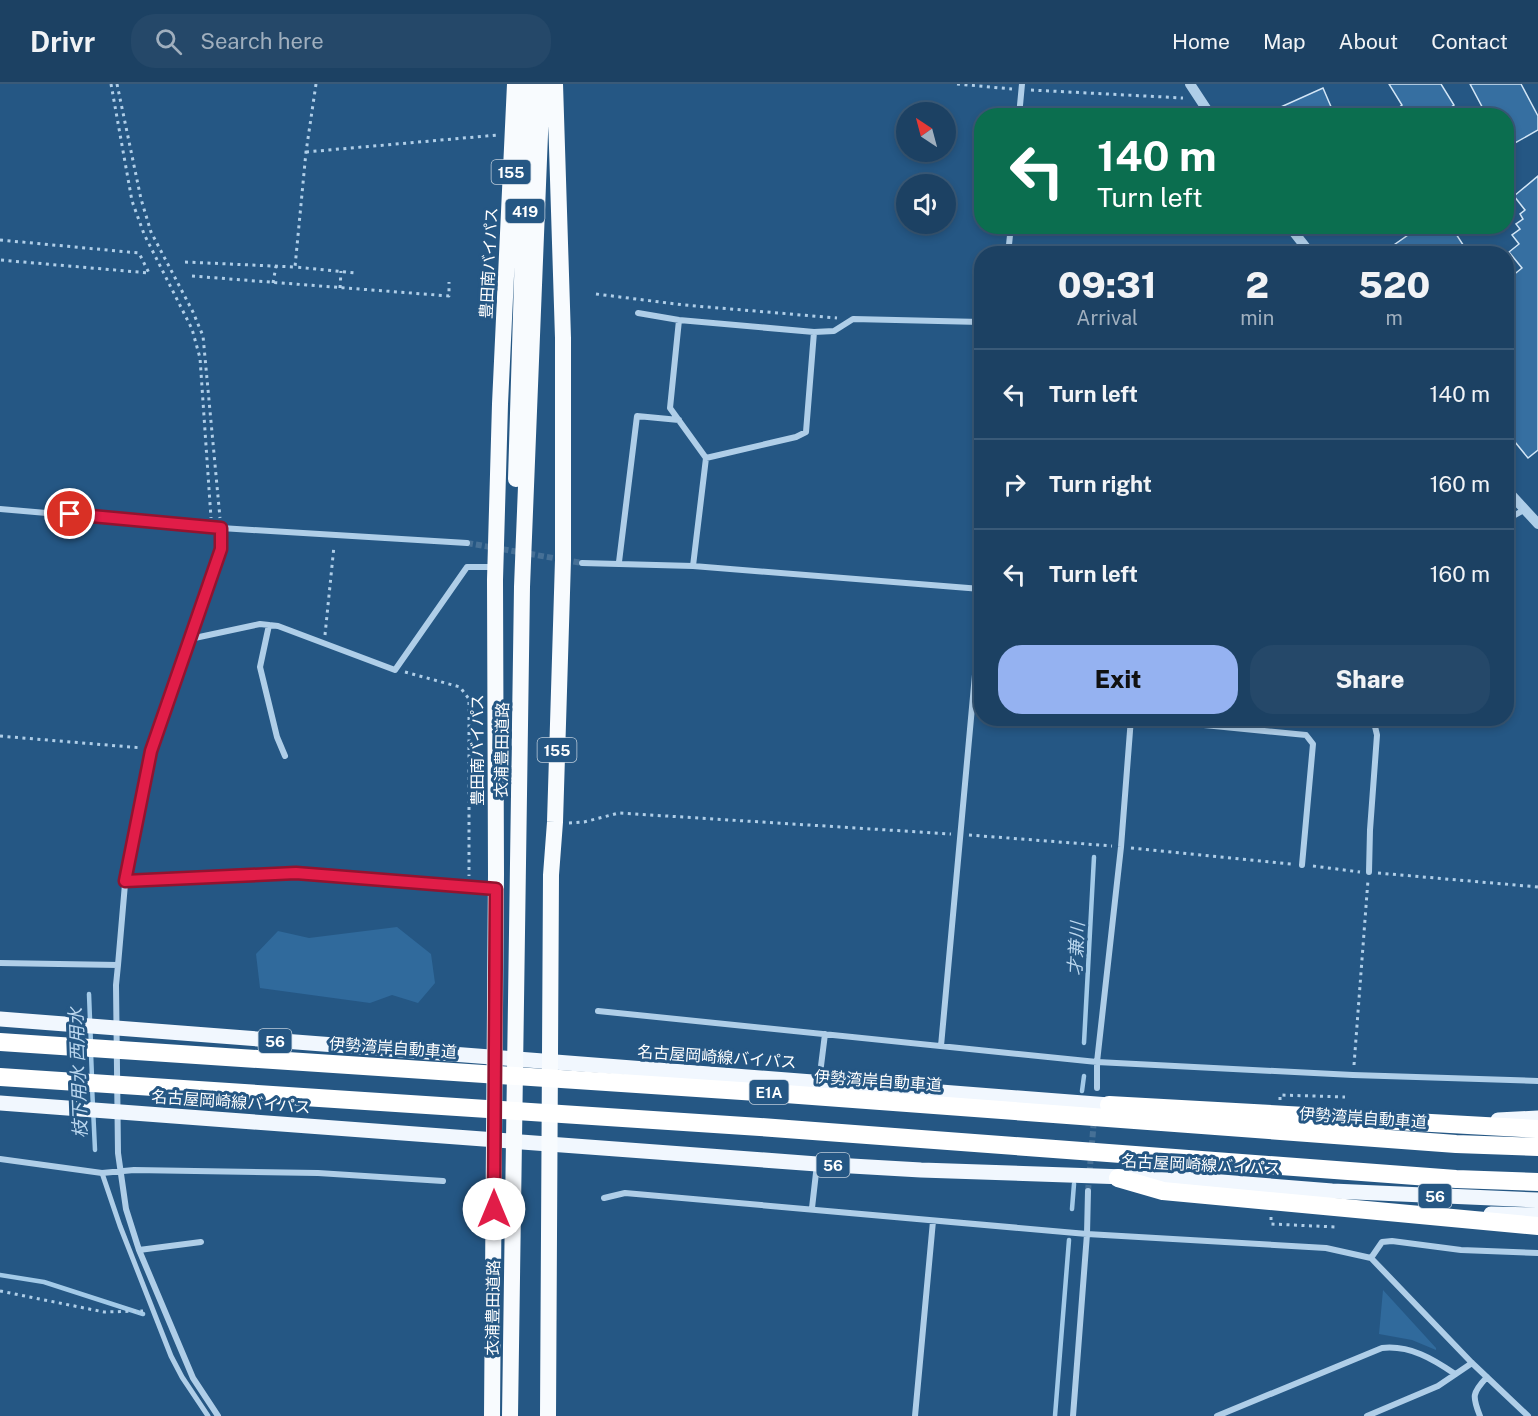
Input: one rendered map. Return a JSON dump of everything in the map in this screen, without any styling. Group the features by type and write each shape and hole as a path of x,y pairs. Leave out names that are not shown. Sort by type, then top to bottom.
{"highway":[{"name":"豊田南バイパス","path":"492,1416 496,889 495,567 515,84"},
{"name":"衣浦豊田道路","path":"510,1416 527,337 528,84"},
{"name":"衣浦豊田道路","path":"502,1416 513,587 542,84"},
{"name":"155","path":"548,1416 551,875 555,822 563,548 563,338 555,84"},
{"name":"伊勢湾岸自動車道","path":"0,1042 772,1093 1456,1144 1538,1148"},
{"name":"E1A","path":"0,1077 760,1127 1456,1179 1538,1182"},
{"path":"1109,1105 1344,1123 1538,1129"},
{"path":"1118,1178 1163,1191 1327,1198 1538,1226"}],"main road":[{"name":"名古屋岡崎線バイパス","path":"0,1019 1109,1105"},
{"name":"名古屋岡崎線バイパス","path":"0,1103 817,1164 1118,1178"},
{"path":"1344,1123 1538,1118"},
{"path":"1344,1123 1538,1136"},
{"path":"1327,1198 1488,1214 1538,1215"},
{"name":"56","path":"1327,1198 1538,1200"}],"street":[{"path":"1190,84 1206,108"},
{"path":"1020,108 1022,87"},
{"path":"1295,234 1305,246"},
{"path":"638,313 679,320 814,332 834,331 853,319 974,322"},
{"path":"679,320 670,408 706,458 693,566"},
{"path":"706,458 796,437 806,432 814,332"},
{"path":"619,562 637,416 679,420"},
{"path":"1514,498 1538,524"},
{"path":"0,508 221,528 467,543"},
{"path":"1514,516 1524,510"},
{"path":"218,1416 193,1378 139,1250 126,1209 118,1153 116,985 125,881 151,751 221,549 221,528"},
{"path":"582,562 693,566 974,588"},
{"path":"190,639 260,624 278,626 395,670 467,567 495,567"},
{"path":"269,625 260,667 277,737 285,756"},
{"path":"941,1046 974,685"},
{"path":"1097,1088 1097,1062 1121,847 1131,726"},
{"path":"1214,726 1306,735 1313,744 1302,865"},
{"path":"1369,873 1377,735 1375,726"},
{"path":"125,881 296,873 496,889"},
{"path":"0,963 107,963 118,965"},
{"path":"598,1011 1097,1062 1353,1076 1538,1081"},
{"path":"819,1083 825,1034"},
{"path":"0,1159 102,1173 134,1170 318,1173 443,1181"},
{"path":"812,1208 817,1164"},
{"path":"102,1173 120,1226 182,1377 208,1416"},
{"path":"1073,1416 1087,1234 1088,1191"},
{"path":"604,1198 625,1192 1087,1234 1326,1248 1371,1258 1528,1416"},
{"path":"915,1416 933,1221"},
{"path":"1371,1258 1382,1242 1392,1241 1461,1250 1538,1253"},
{"path":"139,1250 201,1242"},
{"path":"1217,1416 1382,1348 1393,1347 1416,1352 1438,1362 1455,1374"},
{"path":"1367,1416 1438,1386 1472,1362"},
{"path":"1480,1416 1474,1401 1474,1394 1475,1389 1487,1377"}],"path":[{"path":"117,84 141,199 151,232 203,336 221,528"},
{"path":"295,267 306,152 316,84"},
{"path":"957,84 1200,99"},
{"path":"306,152 513,134"},
{"path":"0,240 139,253 149,273 0,260"},
{"path":"185,262 295,267 355,273"},
{"path":"273,283 276,266"},
{"path":"340,288 341,272"},
{"path":"192,276 449,296 449,282"},
{"path":"596,294 684,305 853,319"},
{"path":"324,643 335,535"},
{"path":"395,670 460,687 469,699 469,887"},
{"path":"0,736 142,748 151,751"},
{"path":"1353,1076 1369,873 1538,887"},
{"path":"1280,1095 1345,1096"},
{"path":"1270,1224 1336,1227"},
{"path":"0,1291 104,1312 154,1311"}],"shaded area":[{"path":"397,927 431,954 435,983 418,1003 392,995 370,1003 260,988 256,954 278,931 309,938"},
{"path":"1383,1290 1436,1350 1412,1340 1379,1334"}],"building":[{"path":"1389,84 1441,84 1454,105 1450,108 1398,108 1402,105"},
{"path":"1470,84 1521,84 1538,116 1538,130 1514,144 1514,108 1483,108"},
{"path":"1323,88 1332,108 1279,108"},
{"path":"1538,176 1538,450 1528,458 1514,441 1514,274 1522,268 1514,258 1514,248 1519,244 1512,235 1520,229 1516,224 1523,219 1520,214 1525,210 1514,196"},
{"path":"1410,234 1456,234 1464,246 1392,246"}],"waterway":[{"name":"才兼川","path":"1084,1043 1094,857"},
{"name":"枝下用水 西用水","path":"89,994 91,1045"},
{"name":"枝下用水 西用水","path":"91,1053 92,1078"},
{"name":"才兼川","path":"1082,1091 1084,1076"},
{"name":"枝下用水 西用水","path":"92,1086 95,1150"},
{"name":"才兼川","path":"1072,1209 1074,1184"},
{"name":"才兼川","path":"1055,1416 1069,1240"},
{"path":"0,1275 44,1282 143,1314"}],"tunnel":[{"path":"467,543 582,563"},
{"path":"1088,1191 1094,1119"}],"route":[{"path":"70,514 212,525 221,528 221,549 151,751 125,881 296,873 496,889 494,1209"}]}
